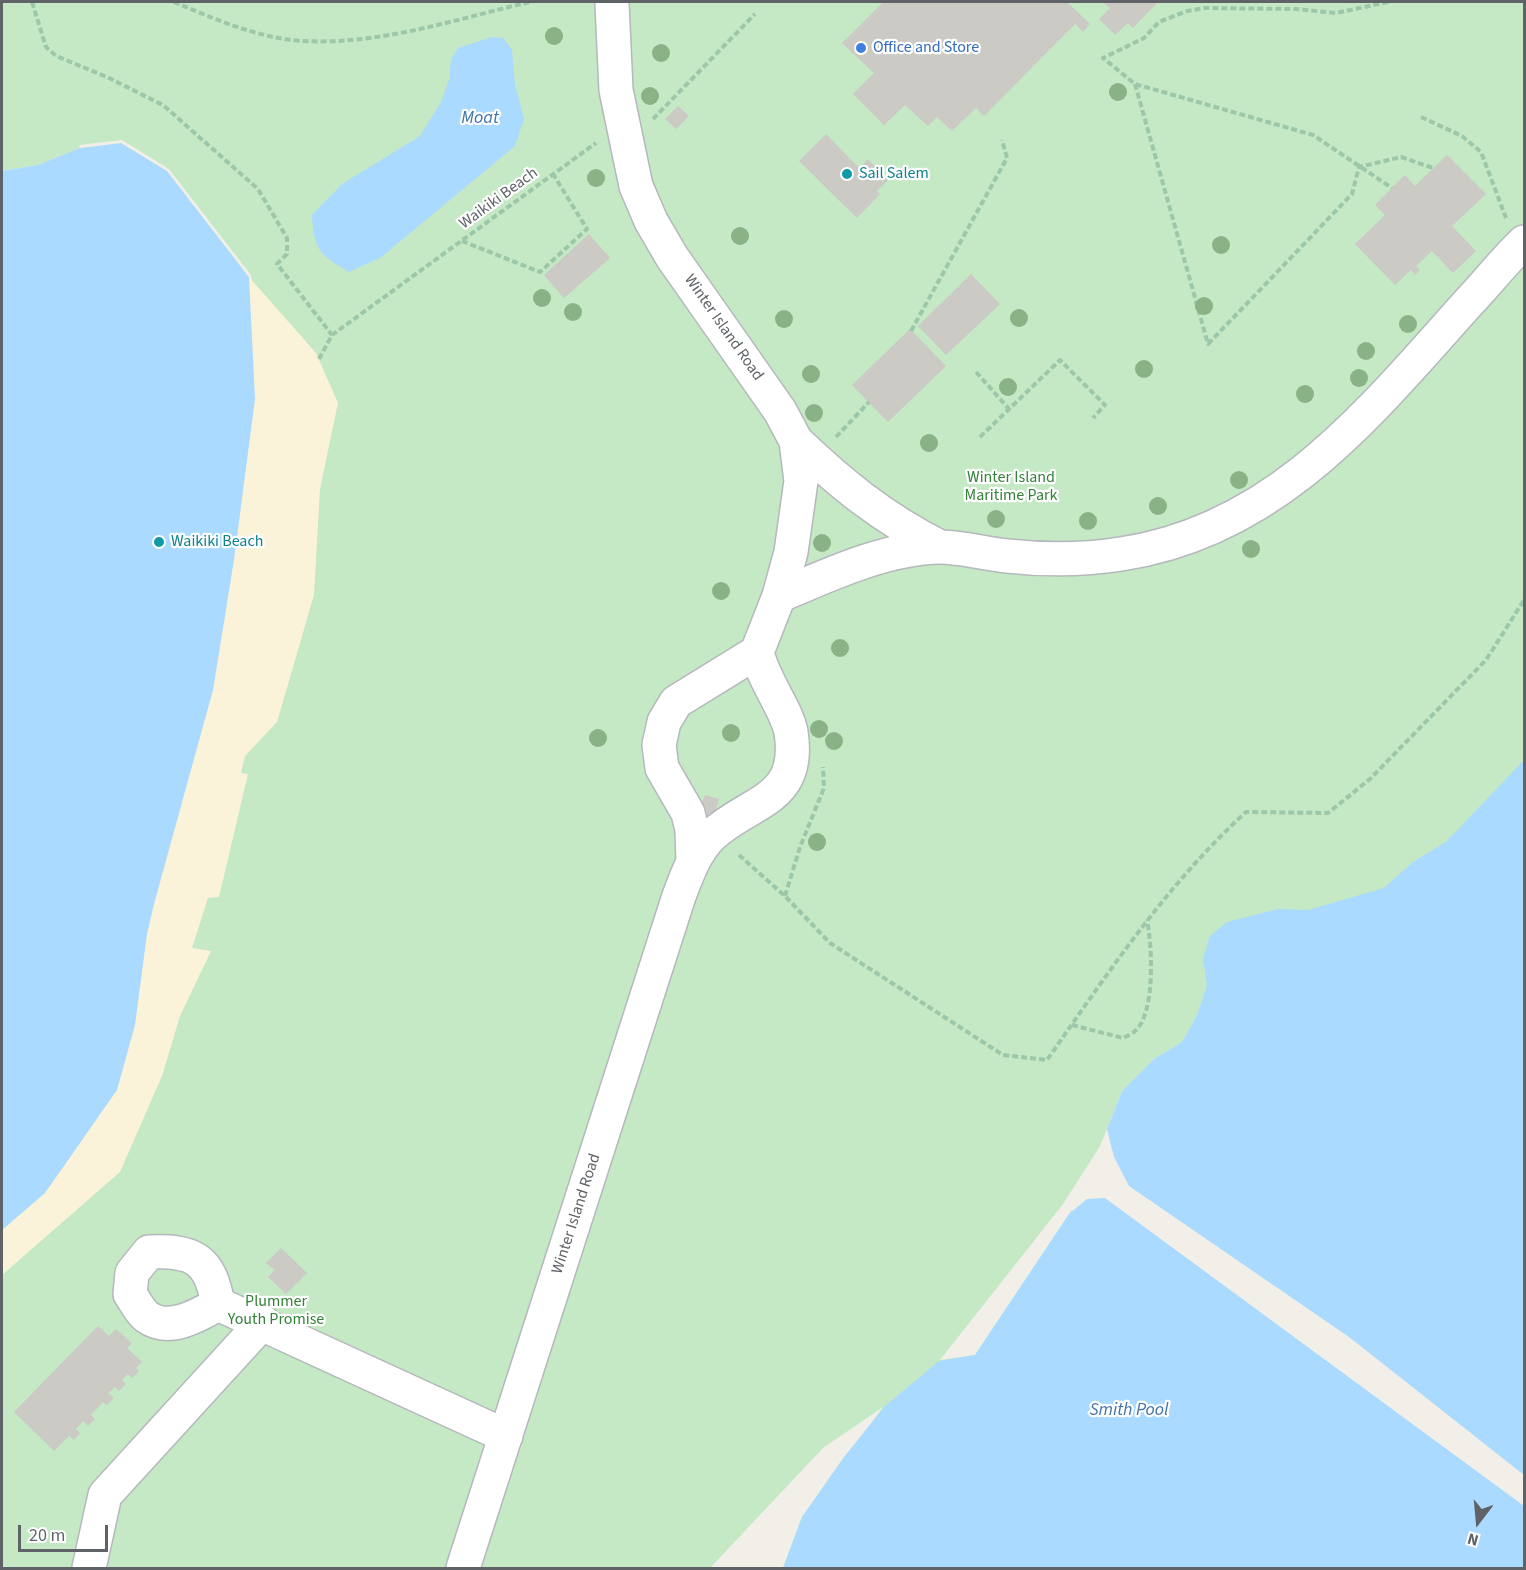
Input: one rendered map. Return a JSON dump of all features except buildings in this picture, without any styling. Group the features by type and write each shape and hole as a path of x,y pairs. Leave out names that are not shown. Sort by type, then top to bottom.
{"street":[{"name":"Winter Island Road","path":"612,4 613,56 621,124 636,186 651,221 672,257 762,382 805,450 799,503 780,596 757,652 676,702 664,722 659,745 662,768 688,813 692,830 702,849"},
{"path":"780,596 817,580 893,555 940,547 1010,556 1063,559 1121,554 1181,540 1220,526 1288,484 1323,456 1392,387 1523,243"},
{"path":"805,450 864,502 898,525 940,547"},
{"name":"Winter Island Road","path":"463,1569 679,896 702,849 730,820 754,809 775,794 788,775 793,752 791,729 764,676 757,652"},
{"path":"218,1304 263,1322 506,1436"},
{"path":"89,1569 105,1495 263,1322"}],"path":[{"path":"32,2 46,47 56,56 107,77 162,105 258,189 287,238 287,254 278,264 332,335 319,359"},
{"path":"174,2 232,26 269,35 303,41 343,41 403,33 530,2"},
{"path":"1388,2 1336,13 1296,9 1205,8 1187,11 1159,22 1144,38 1103,58 1135,84 1313,135 1392,188"},
{"path":"621,124 648,124 755,14"},
{"path":"1135,84 1208,344 1352,194 1359,166"},
{"path":"1421,117 1462,136 1481,152 1501,210 1523,243"},
{"name":"Waikiki Beach","path":"332,335 621,124"},
{"path":"911,331 1007,158 1002,140"},
{"path":"1359,166 1401,157 1433,168"},
{"path":"462,241 540,272 587,229 553,174"},
{"path":"980,437 1060,360 1105,405 1093,417"},
{"path":"976,372 1009,409"},
{"path":"805,450 869,402"},
{"path":"702,849 739,855 785,896 830,943 1003,1055 1047,1060 1147,920 1211,844 1246,812 1328,813 1370,780 1486,660 1524,600"},
{"path":"785,896 800,847 824,788 825,771 821,763"},
{"path":"1072,1025 1123,1038 1137,1030 1148,1005 1152,945 1147,920"}],"green space":[{"path":"2,2 1524,2 1524,1252 1207,985 1197,1015 1182,1042 1154,1059 1122,1091 1100,1146 1063,1204 940,1360 975,1355 1072,1210 1118,1240 783,1568 802,1517 883,1407 823,1448 710,1568 2,1568 2,1230 45,1193 80,148 38,165 2,171"}],"sand":[{"path":"249,277 316,353 338,403 320,489 314,595 277,722 245,756 241,773 248,774 219,897 208,898 192,948 211,951 180,1016 162,1076 120,1172 2,1275 2,1230 45,1193"}],"water":[{"name":"Moat","path":"492,37 503,38 512,50 515,85 524,119 515,146 380,258 349,272 331,261 320,250 314,237 312,215 342,184 420,136 441,102 449,80 451,60 458,48"},
{"name":"Waikiki Beach","path":"121,143 167,171 249,277 255,399 234,560 213,690 154,904 147,934 135,1025 117,1090 45,1193 2,1230 2,171 38,165 80,148"},
{"path":"1524,760 1524,1475 1349,1337 1129,1186 1114,1157 1107,1129 1122,1091 1154,1059 1182,1042 1197,1015 1207,985 1203,959 1210,936 1227,922 1278,909 1308,910 1384,888 1413,862 1447,841"},
{"name":"Smith Pool","path":"1105,1198 1524,1506 1524,1568 783,1568 802,1517 844,1457 885,1406 939,1361 975,1355 1069,1214 1087,1199"}],"pier":[{"path":"122,140 169,169 251,275 252,281 167,171 121,143 80,148 79,145"}],"place":[{"name":"Office and Store","path":"861,48"},
{"name":"Sail Salem","path":"847,174"},
{"name":"Waikiki Beach","path":"159,542"}],"park label":[{"name":"Winter Island Maritime Park","path":"1011,487"},
{"name":"Plummer Youth Promise","path":"276,1311"}]}
